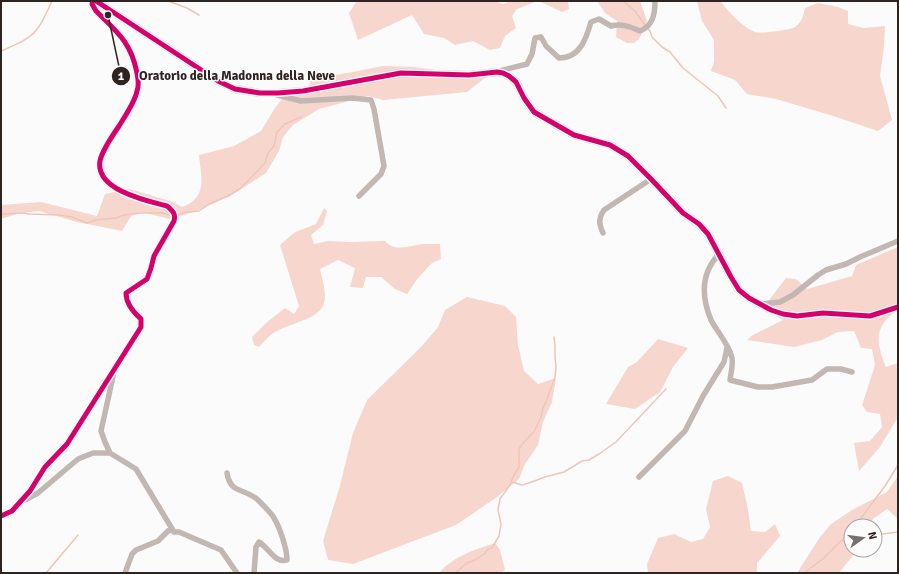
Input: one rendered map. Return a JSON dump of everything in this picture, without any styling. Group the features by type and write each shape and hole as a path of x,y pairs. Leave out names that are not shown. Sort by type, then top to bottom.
{"street":[{"path":"1,516 12,511 20,503 30,491 45,467 67,444 141,327 141,319 132,310 126,297 126,293 147,279 154,256 175,217 174,212 167,206 120,191 104,177 100,169 100,160 128,112 137,91 138,79 134,58 128,45 96,11 92,4 95,1 218,81 235,89 267,93 301,101 352,98 371,100 374,109 384,166 380,174 359,196"},
{"path":"267,93 303,91 401,73 469,75 497,72 528,64 532,54 535,38 541,37 546,46 559,58 566,58 575,53 583,45 591,22 599,19 611,26 629,26 640,30 645,29 655,15 655,1"},
{"path":"497,72 509,76 516,82 524,98 534,112 574,135 610,145 628,156 683,213 699,224 708,234 739,290 748,298 783,314 797,316 823,313 870,316 898,307"},
{"path":"603,233 599,220 604,210 651,179"},
{"path":"759,304 780,302 793,296 818,275 898,241"},
{"path":"719,254 711,262 705,277 704,296 711,319 732,358 730,380 758,387 772,387 812,380 827,369 841,369 852,372"},
{"path":"639,477 685,431 703,396 724,362 727,348"},
{"path":"110,453 101,431 115,368"},
{"path":"20,503 38,493 78,459 93,453 110,453 136,469 174,532 179,532 221,550 236,572"},
{"path":"227,473 231,486 257,499 274,517 287,553 287,560 278,560 264,545 259,542 256,547 254,573"},
{"path":"125,573 132,554 136,550 158,541 172,528"}],"shaded area":[{"path":"357,1 494,1 503,4 511,1 537,1 517,9 512,16 516,28 505,36 500,48 490,50 473,41 455,45 444,38 424,34 412,15 358,40 349,13"},
{"path":"539,1 568,1 569,9 562,12"},
{"path":"597,1 640,1 647,21 639,39 634,43 627,43 616,37 617,21 605,13"},
{"path":"697,1 720,1 741,23 755,32 769,32 795,27 801,21 805,8 818,3 838,7 848,11 848,24 864,28 885,26 880,76 892,120 878,131 776,99 747,94 735,80 711,71 714,62 714,40 702,21"},
{"path":"383,66 414,67 486,77 467,92 383,100 368,96 319,109 293,125 283,137 279,151 266,173 230,196 194,212 170,219 142,212 131,216 122,231 77,222 39,211 20,213 1,219 1,205 41,202 97,216 105,194 130,189 173,202 182,207 196,198 201,186 199,155 234,146 261,131 285,95 307,92 311,80"},
{"path":"324,208 327,211 323,225 311,235 314,244 328,241 385,241 394,247 403,247 424,244 440,244 441,259 432,263 418,278 407,294 395,289 381,277 366,277 363,288 350,287 355,268 338,260 320,269 325,297 320,311 309,318 274,332 259,347 254,345 252,337 266,323 285,308 294,314 299,306 280,245 295,232 316,224"},
{"path":"898,247 898,310 884,322 879,336 879,343 886,367 898,363 898,417 880,447 859,471 854,443 870,441 882,427 880,414 867,412 862,405 875,365 872,349 861,348 854,331 838,332 822,340 794,347 747,340 753,335 783,320 763,308 786,278 796,279 807,289 852,276 856,265"},
{"path":"467,297 505,306 516,317 518,345 524,371 538,384 556,378 552,402 543,422 538,445 525,464 519,479 497,497 456,525 353,564 328,560 323,541 339,489 353,433 367,400 422,346 438,327 445,310"},
{"path":"658,339 688,348 673,367 660,392 635,409 606,404 628,367 637,362"},
{"path":"728,476 742,483 751,531 765,532 775,524 780,536 757,563 757,573 648,573 647,564 658,538 674,534 691,542 703,539 710,527 706,509 713,481"},
{"path":"898,476 898,519 887,509 874,518 843,518 843,558 851,558 839,573 797,573 820,537 831,524 852,510 887,492"},
{"path":"495,543 500,550 505,570 501,573 439,573 444,567 457,558"}],"waterway":[{"path":"1,51 21,42 34,33 52,1"},
{"path":"168,1 187,8 199,15"},
{"path":"623,1 635,11 645,25"},
{"path":"647,28 652,37 662,47 670,52 683,68 718,96 726,108"},
{"path":"1,214 24,213 59,215 72,217 87,223 96,220 140,213 163,213 173,216 187,212 199,211 209,204 228,196 241,188 265,163 268,153 274,146 277,132 285,124 301,117"},
{"path":"455,573 467,563 475,560 484,554 488,549 492,548 499,536 501,524 498,510 500,499 510,485 519,467 519,449 534,432 555,377 556,366 554,337"},
{"path":"512,482 522,485 564,472 582,461 589,460 599,454 616,442 666,389"},
{"path":"861,518 885,486 898,465"},
{"path":"883,534 898,532"},
{"path":"46,573 78,535"},
{"path":"804,573 824,558 843,539"}],"cycle path":[{"path":"1,516 12,511 30,491 45,467 67,444 141,327 141,319 130,308 126,293 147,279 154,256 175,219 174,213 167,206 147,201 114,187 106,180 101,171 100,161 103,152 132,104 138,89 138,82 134,62 127,45 117,32 96,11 92,4 93,1"},
{"path":"96,1 218,81 235,89 260,93 278,93 303,91 401,73 469,75 497,72 503,73 516,82 524,98 534,112 574,135 610,145 628,156 683,213 699,224 708,234 739,290 749,298 771,310 797,316 823,313 870,316 898,307"}],"place":[{"name":"Oratorio della Madonna della Neve","path":"108,15"}]}
